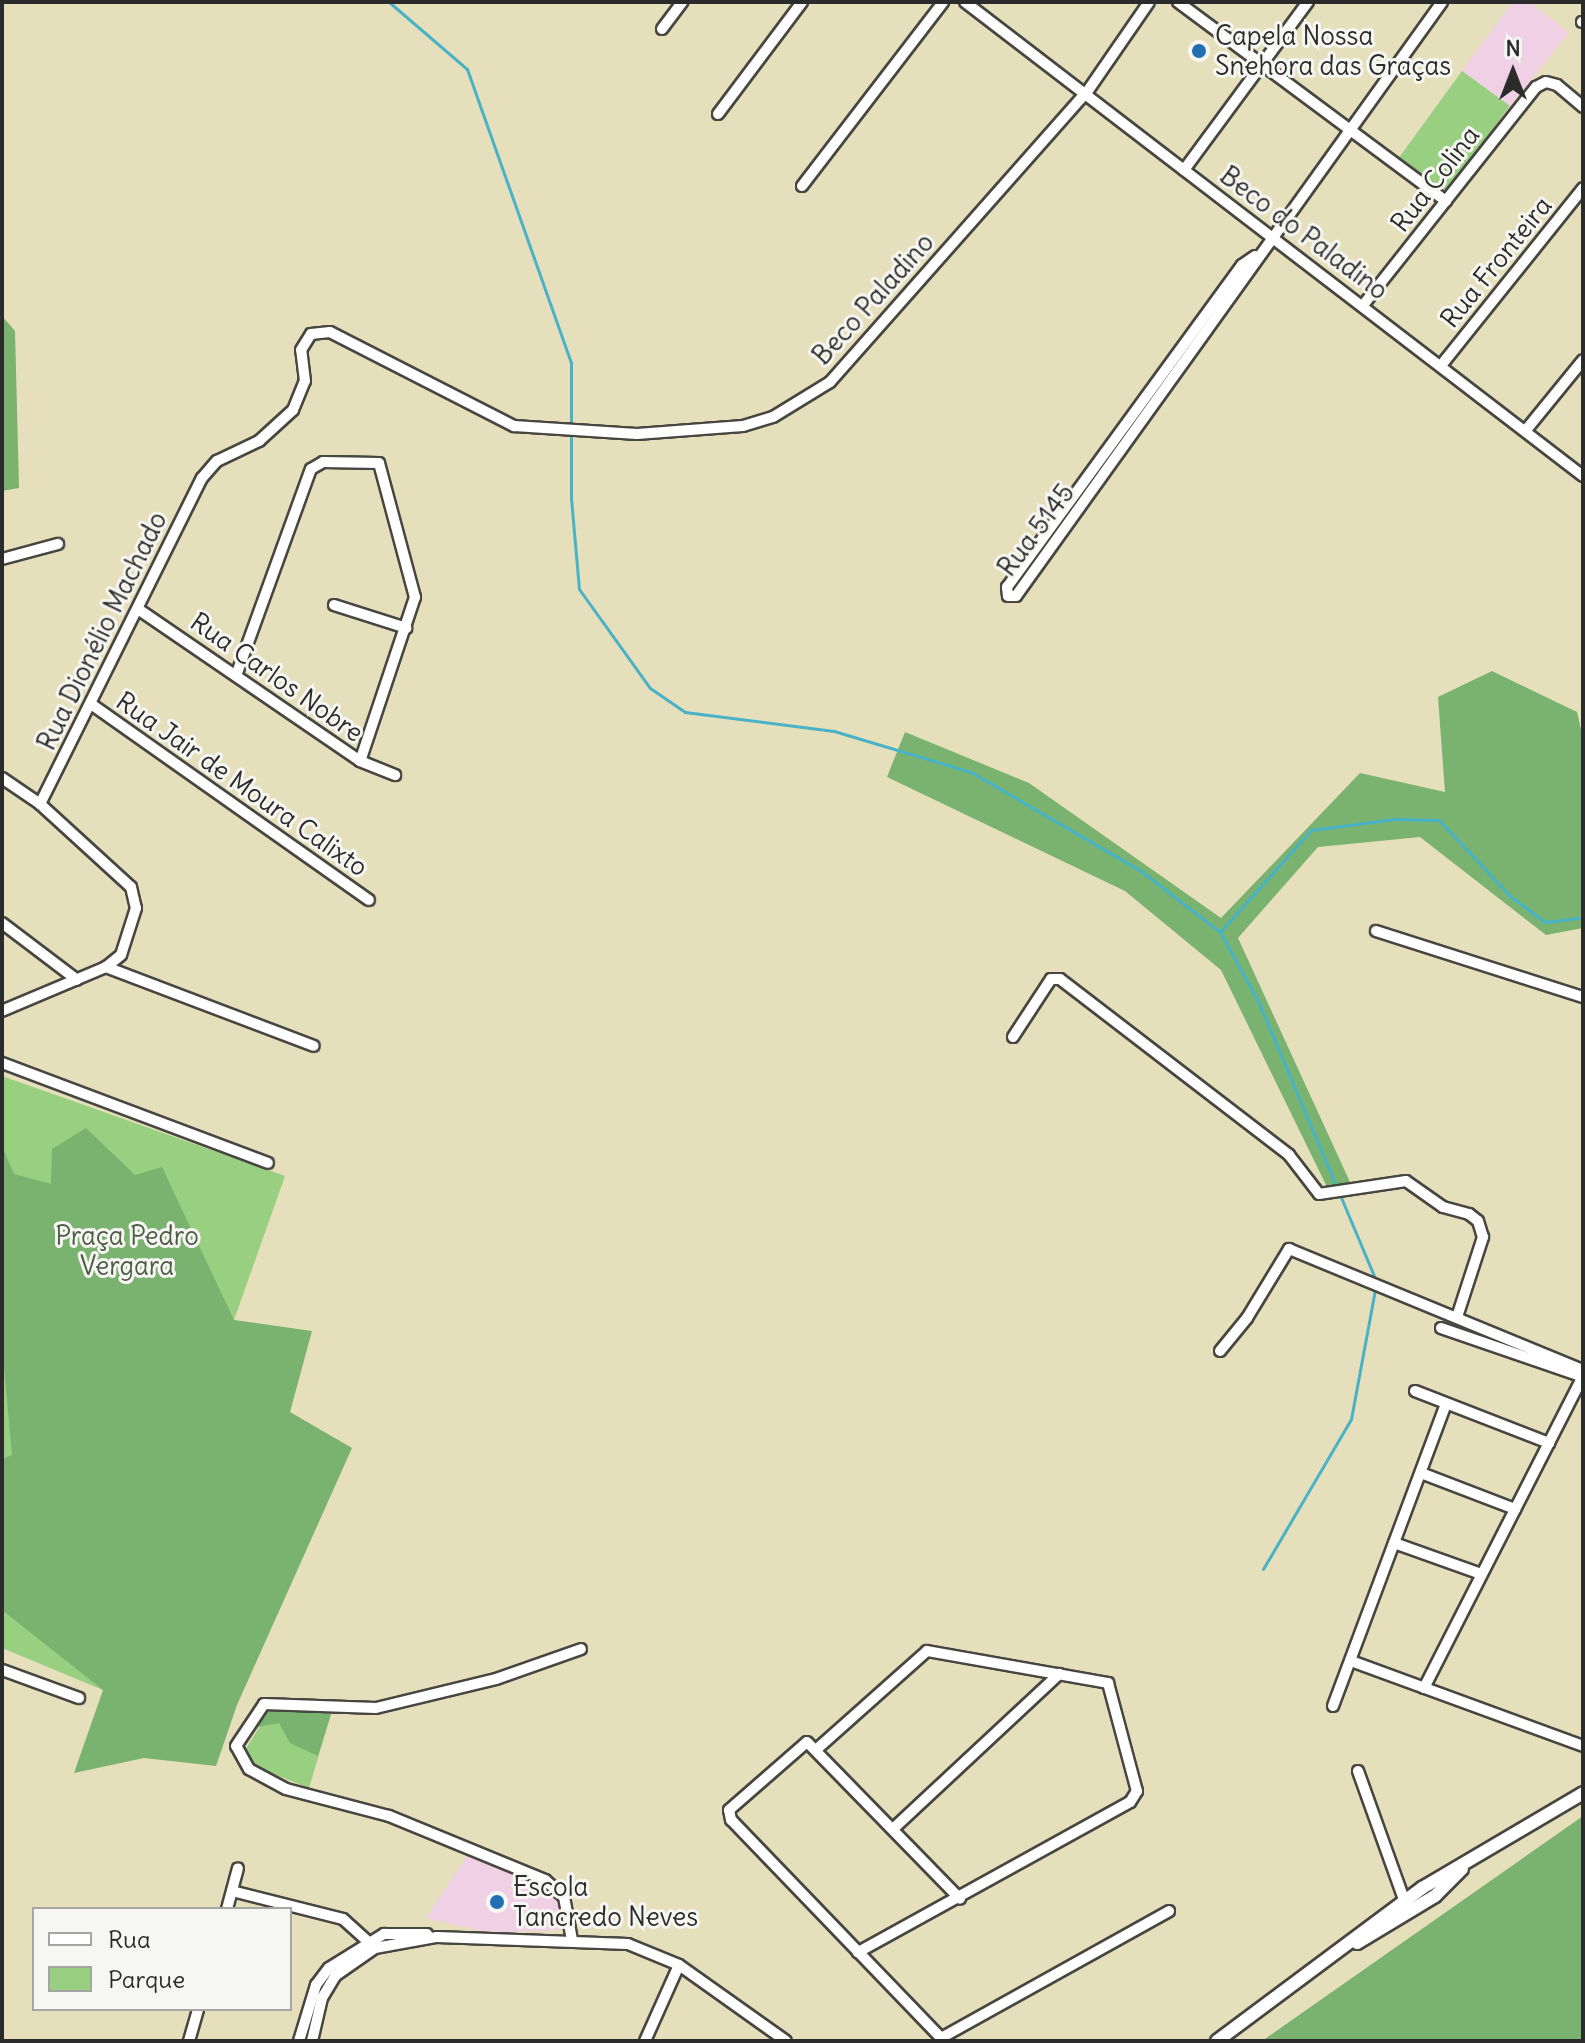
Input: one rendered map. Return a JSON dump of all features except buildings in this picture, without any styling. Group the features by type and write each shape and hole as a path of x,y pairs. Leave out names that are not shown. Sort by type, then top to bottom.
{"main road":[{"path":"1217,2041 1348,1947 1403,1901 1583,1793"},
{"path":"1348,1947 1410,1913 1451,1883 1463,1866"}],"street":[{"path":"662,29 682,2"},
{"path":"718,114 802,2"},
{"path":"802,186 943,2"},
{"name":"Beco do Paladino","path":"965,2 1087,92 1269,236 1443,363 1583,476"},
{"path":"1087,92 1149,2"},
{"path":"1178,2 1446,201"},
{"path":"1184,170 1308,2"},
{"name":"Rua 5145","path":"1111,456 1007,587 1008,596 1016,596 1172,372 1242,265 1255,256 1442,2"},
{"name":"Rua Colina","path":"1364,304 1536,87 1546,82 1557,85 1583,107"},
{"name":"Beco Paladino","path":"202,478 217,461 259,441 293,410 305,381 301,350 311,334 324,331 514,426 637,434 743,426 803,403 830,382 1087,92"},
{"name":"Rua Fronteira","path":"1443,363 1583,188"},
{"path":"1526,430 1583,360"},
{"path":"237,673 311,469 323,462 376,461 382,466 415,596 360,761"},
{"name":"Rua Dionélio Machado","path":"40,804 202,478"},
{"path":"2,559 58,544"},
{"path":"334,605 406,628"},
{"name":"Rua Carlos Nobre","path":"138,609 237,673 360,761 395,775"},
{"name":"Rua Jair de Moura Calixto","path":"91,704 369,900"},
{"path":"2,778 40,804 131,887 133,930 121,955 106,967 2,1011"},
{"path":"2,923 77,980"},
{"path":"1376,931 1583,997"},
{"path":"106,967 314,1046"},
{"path":"1013,1037 1051,979 1060,979 1289,1155 1319,1194 1406,1181 1443,1207 1469,1214 1478,1221 1483,1237 1458,1314"},
{"path":"2,1063 268,1163"},
{"path":"1220,1351 1247,1318 1289,1249 1458,1314 1583,1374"},
{"path":"1441,1328 1583,1374"},
{"path":"1424,1688 1583,1374"},
{"path":"1415,1391 1549,1443"},
{"path":"1333,1706 1446,1403"},
{"path":"1421,1473 1515,1509"},
{"path":"1394,1543 1481,1574"},
{"path":"572,1940 564,1897 545,1880 389,1816 286,1789 249,1769 236,1746 264,1704 376,1708 496,1679 581,1649"},
{"path":"817,1749 924,1651 1109,1685 1136,1797 960,1899 858,1952"},
{"path":"1351,1661 1583,1746"},
{"path":"2,1670 79,1698"},
{"path":"894,1828 1059,1674"},
{"path":"960,1899 817,1749 803,1742 729,1813 942,2039 1169,1911"},
{"path":"1358,1771 1403,1901 1410,1913"},
{"path":"228,1907 238,1868"},
{"path":"232,1891 343,1919 371,1944"},
{"path":"299,2041 322,1975 371,1944 437,1937 628,1944 679,1965 786,2041"},
{"path":"312,2041 322,1998 335,1976 371,1944"},
{"path":"645,2041 679,1965"},
{"path":"189,2041 197,2011"}],"shaded area":[{"path":"1513,2 1529,2 1569,33 1510,106 1462,71"},
{"name":"Escola Tancredo Neves","path":"467,1856 548,1887 567,1919 560,1930 490,1933 426,1918"}],"green space":[{"path":"1462,71 1510,106 1447,192 1399,158"},
{"path":"2,316 15,331 19,488 2,491"},
{"path":"1492,671 1577,712 1583,738 1583,928 1546,935 1420,837 1318,847 1238,938 1350,1182 1328,1189 1221,970 1125,891 887,777 905,732 1029,783 1221,918 1360,773 1445,792 1438,697"},
{"name":"Praça Pedro Vergara","path":"2,1076 285,1176 103,1690 2,1648"},
{"path":"86,1128 135,1175 162,1167 234,1320 312,1331 290,1412 352,1448 237,1705 216,1766 144,1758 74,1773 103,1690 2,1610 2,1459 12,1455 2,1345 2,1146 14,1174 51,1184 52,1149"},
{"path":"272,1707 331,1714 309,1788 256,1767 245,1750"},
{"path":"272,1707 331,1714 318,1756 290,1743 279,1723 257,1727"},
{"path":"1583,1816 1583,2041 1262,2041"}],"waterway":[{"path":"389,2 467,69 571,362 571,498 579,589 650,688 685,712 834,731 971,772 1141,871 1220,932 1258,1001 1337,1188"},
{"path":"1220,932 1311,830 1394,819 1439,820 1510,896 1545,922 1583,917"},
{"path":"1340,1195 1374,1276"},
{"path":"1263,1569 1351,1419 1375,1290"}],"place":[{"name":"Capela Nossa Snehora das Graças","path":"1199,51"},
{"name":"Escola Tancredo Neves","path":"497,1902"}]}
